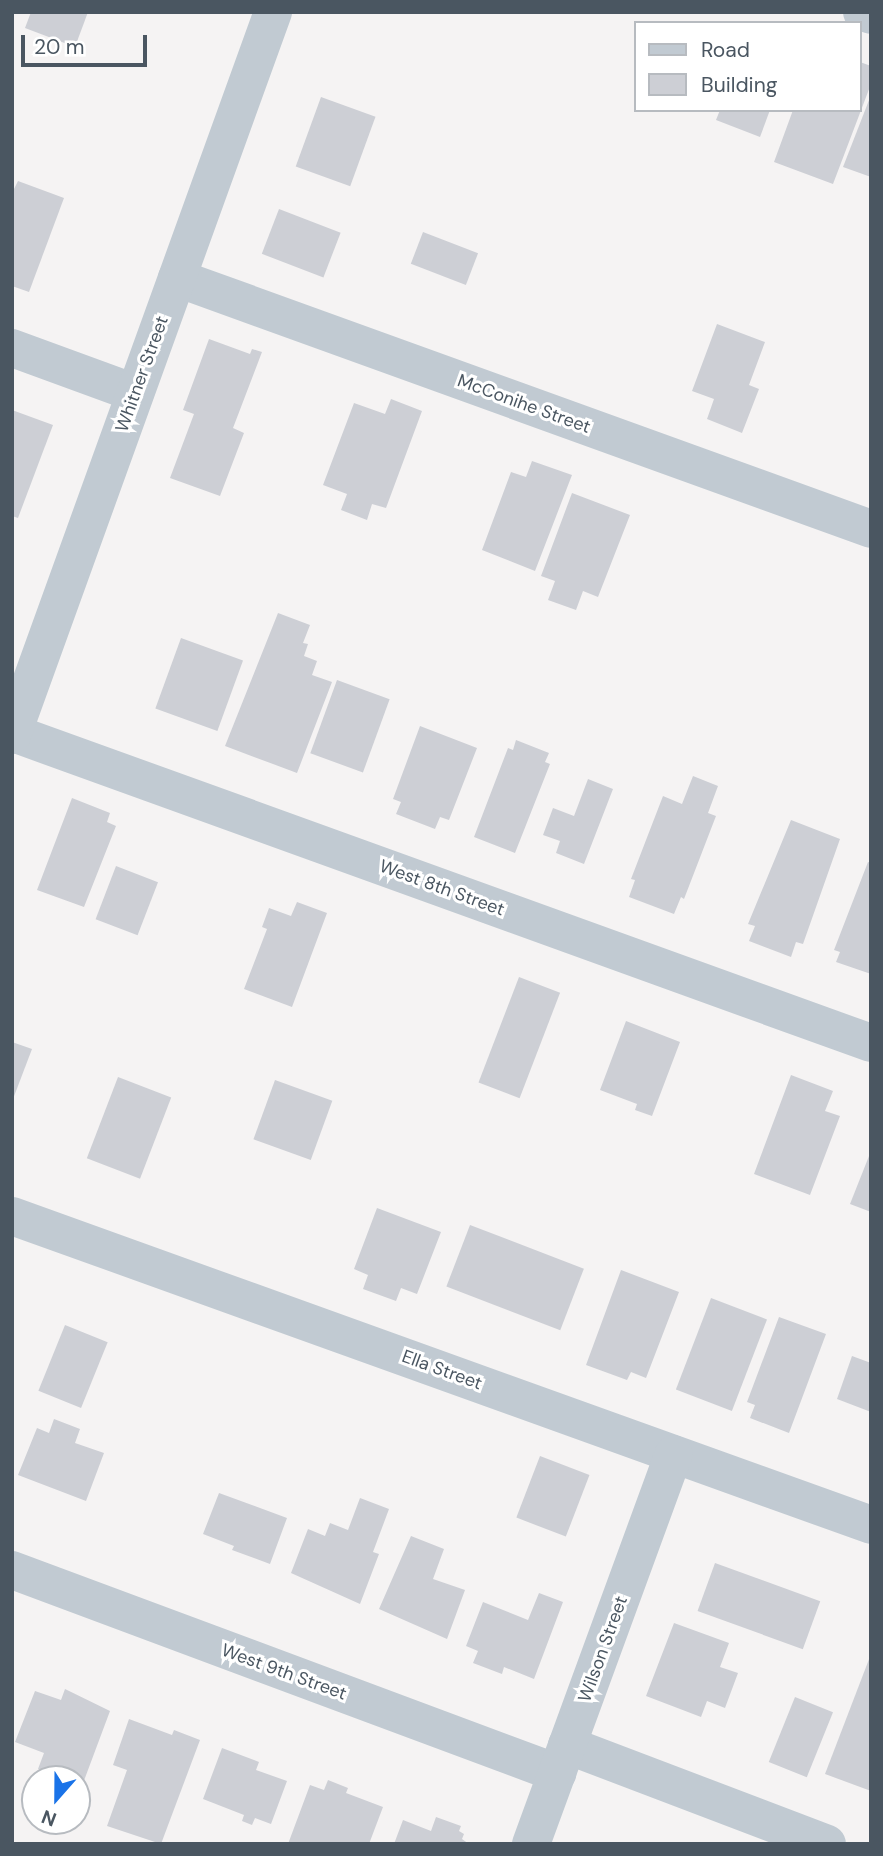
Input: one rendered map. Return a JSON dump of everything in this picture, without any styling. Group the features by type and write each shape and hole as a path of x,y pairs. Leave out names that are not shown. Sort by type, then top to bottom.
{"street":[{"name":"Whitner Street","path":"13,734 273,12"},
{"path":"862,12 871,15"},
{"name":"McConihe Street","path":"177,278 871,529"},
{"path":"12,348 135,393"},
{"name":"West 8th Street","path":"13,734 871,1042"},
{"name":"Ella Street","path":"12,1216 871,1525"},
{"name":"Wilson Street","path":"531,1844 674,1454"},
{"name":"West 9th Street","path":"12,1570 562,1759 827,1844"}],"building":[{"path":"31,12 88,12 75,47 25,28"},
{"path":"862,63 871,66 871,84 862,108"},
{"path":"871,95 871,177 843,167"},
{"path":"321,97 376,117 350,186 296,167"},
{"path":"719,112 769,112 760,137 716,120"},
{"path":"792,112 860,112 833,184 774,162"},
{"path":"18,181 64,198 29,292 12,286 12,193"},
{"path":"279,209 341,233 323,277 262,254"},
{"path":"423,232 478,253 466,285 411,264"},
{"path":"717,324 765,342 749,385 759,389 742,433 707,419 714,399 692,391"},
{"path":"209,339 250,354 252,349 262,352 233,428 244,433 220,496 170,478 194,414 183,410"},
{"path":"391,399 422,411 386,508 372,504 367,520 341,510 347,494 323,485 354,403 385,414"},
{"path":"12,410 53,425 18,518 12,516"},
{"path":"532,461 572,475 535,571 482,550 511,472 526,477"},
{"path":"572,493 630,515 598,597 583,591 576,610 548,600 555,581 541,576"},
{"path":"278,613 310,625 303,643 308,644 304,656 317,661 312,675 332,682 297,773 225,746"},
{"path":"181,638 243,661 217,731 155,708"},
{"path":"337,680 390,699 363,772 310,753"},
{"path":"420,726 477,748 449,820 440,817 435,829 396,814 401,802 393,799"},
{"path":"516,740 549,753 545,762 550,764 515,853 474,837 508,748 513,750"},
{"path":"693,776 718,786 708,813 716,816 684,899 681,897 674,914 629,897 635,880 631,879 663,796 682,804"},
{"path":"588,779 613,789 584,864 556,853 560,841 543,835 553,808 574,816"},
{"path":"72,798 110,813 107,822 116,826 84,907 37,890"},
{"path":"791,820 840,839 803,944 796,942 791,957 749,941 755,926 748,924"},
{"path":"868,862 871,863 871,974 836,962 840,952 834,950"},
{"path":"116,866 158,882 138,935 96,919"},
{"path":"297,902 327,913 292,1007 244,989 267,929 262,927 269,908 291,916"},
{"path":"519,977 560,993 520,1098 479,1082"},
{"path":"626,1021 680,1042 652,1116 635,1110 637,1104 600,1090"},
{"path":"12,1042 32,1049 13,1099 12,1099"},
{"path":"791,1075 833,1091 825,1111 840,1116 810,1195 754,1174"},
{"path":"118,1077 171,1097 140,1179 87,1158"},
{"path":"275,1080 332,1101 311,1160 253,1139"},
{"path":"871,1151 871,1212 850,1204"},
{"path":"377,1208 441,1232 417,1294 401,1288 396,1301 363,1289 368,1275 354,1269"},
{"path":"470,1225 584,1269 560,1330 446,1287"},
{"path":"621,1270 679,1292 646,1378 631,1372 627,1380 586,1365"},
{"path":"711,1298 767,1320 732,1411 676,1389"},
{"path":"779,1317 826,1334 789,1433 750,1418 755,1405 747,1402"},
{"path":"65,1325 108,1342 81,1408 38,1391"},
{"path":"852,1356 871,1363 871,1412 837,1399"},
{"path":"54,1419 80,1429 75,1443 104,1453 86,1501 18,1475 37,1428 49,1433"},
{"path":"540,1456 589,1475 566,1537 516,1518"},
{"path":"219,1493 287,1518 270,1564 232,1550 234,1546 203,1534"},
{"path":"360,1498 389,1509 373,1552 379,1554 360,1604 291,1573 308,1529 325,1536 330,1523 348,1530"},
{"path":"411,1536 444,1549 433,1579 465,1590 447,1639 379,1609"},
{"path":"715,1563 820,1601 803,1649 698,1611"},
{"path":"539,1593 563,1602 534,1679 504,1667 502,1674 473,1663 478,1651 466,1646 483,1602 528,1620"},
{"path":"674,1623 729,1643 720,1667 738,1673 725,1708 707,1701 701,1717 646,1696"},
{"path":"871,1654 871,1791 825,1774"},
{"path":"65,1689 110,1711 90,1765 40,1765 44,1753 15,1742 35,1691 61,1700"},
{"path":"795,1697 833,1712 807,1777 769,1762"},
{"path":"129,1719 172,1735 174,1730 200,1740 161,1844 107,1826 127,1770 113,1765"},
{"path":"222,1748 259,1762 256,1770 287,1781 271,1824 255,1818 252,1825 242,1821 244,1815 203,1799"},
{"path":"328,1780 348,1788 346,1793 383,1807 369,1844 288,1844 310,1785 324,1790"},
{"path":"436,1817 461,1826 459,1831 464,1834 462,1839 469,1844 394,1844 403,1820 431,1831"}]}
